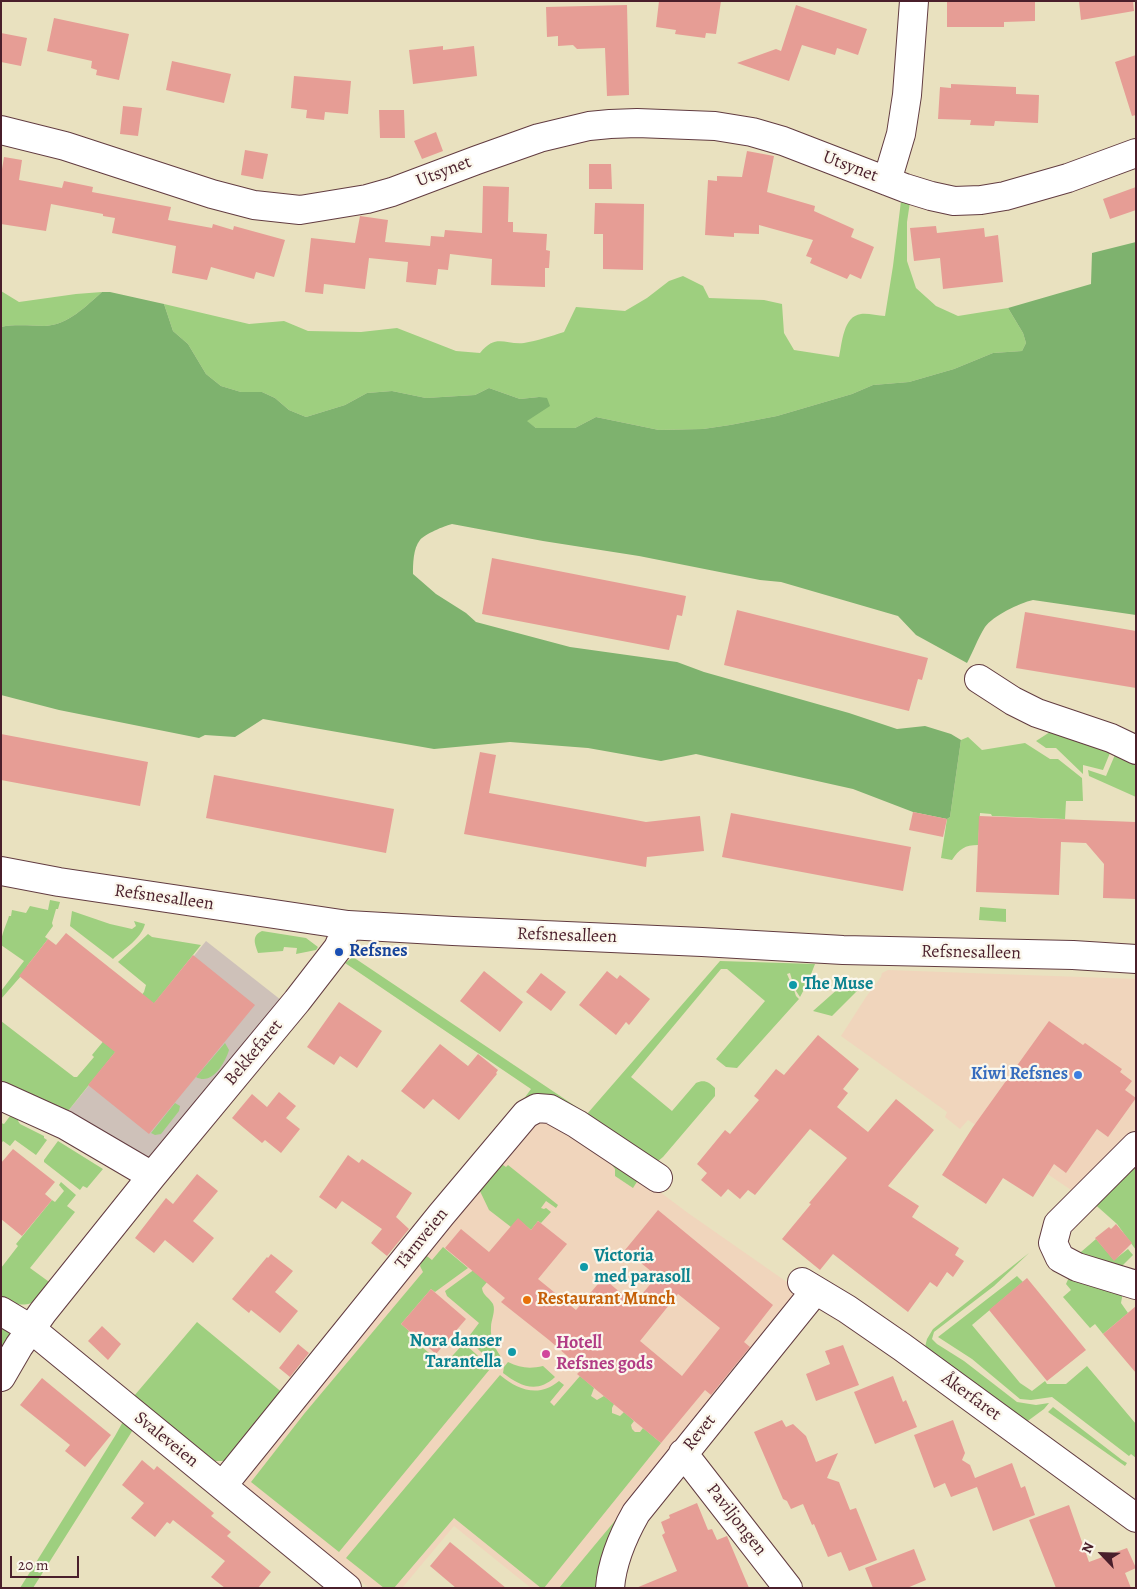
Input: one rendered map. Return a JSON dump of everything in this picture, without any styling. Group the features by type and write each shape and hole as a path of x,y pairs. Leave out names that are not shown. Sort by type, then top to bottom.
{"street":[{"name":"Utsynet","path":"887,181 901,134 907,95 914,1"},
{"name":"Utsynet","path":"1,130 65,146 212,194 254,205 300,210 367,199 392,192 539,138 589,126 637,123 715,126 752,132 783,141 931,196 954,200 981,200 1004,196 1068,178 1136,153"},
{"path":"979,679 1013,701 1037,713 1112,738 1136,750"},
{"name":"Refsnesalleen","path":"1,871 59,882 348,925 843,950 1073,955 1136,959"},
{"name":"Bekkefaret","path":"1,1377 43,1312 152,1176 297,1001 338,948 348,925"},
{"path":"1,1096 65,1125 152,1176"},
{"name":"Tårnveien","path":"223,1485 440,1215 526,1114 537,1108 550,1109 577,1124 658,1178"},
{"path":"1136,1146 1058,1224 1053,1243 1060,1258 1077,1267 1136,1285"},
{"name":"Revet","path":"610,1588 618,1551 636,1513 809,1286"},
{"name":"Åkerfaret","path":"809,1286 847,1309 902,1347 1136,1518"},
{"name":"Svaleveien","path":"1,1311 31,1329 56,1352 223,1485 330,1583"},
{"name":"Paviljongen","path":"683,1453 788,1588"}],"shaded area":[{"path":"206,941 281,1000 147,1166 64,1116"},
{"path":"888,970 1136,979 1136,1134 1074,1192 968,1120 960,1129 945,1117 947,1112 841,1036 882,973"},
{"name":"Hotell Refsnes gods","path":"547,1116 640,1177 794,1287 793,1301 559,1588 531,1588 454,1526 402,1588 369,1588 247,1492 244,1477 251,1466 538,1119"}],"green space":[{"path":"901,201 910,202 907,222 907,261 916,288 936,306 958,316 1008,308 1023,333 1026,343 1022,351 993,353 954,369 909,382 873,385 852,394 777,416 703,429 659,430 596,417 575,428 536,428 526,421 539,397 520,399 489,388 475,395 426,398 392,391 367,393 345,405 306,417 289,410 275,398 262,392 241,392 221,386 206,374 188,344 173,331 164,304 249,324 284,321 308,331 361,332 397,328 456,351 480,353 491,343 501,341 524,343 564,332 576,307 625,311 647,298 669,281 683,276 703,286 709,298 764,300 782,304 784,333 794,350 839,357 844,331 850,320 861,314 885,316"},
{"path":"1136,242 1136,615 1033,600 1007,610 989,623 982,631 967,663 916,635 898,616 781,582 760,580 639,556 452,524 426,535 416,547 413,574 436,594 466,613 476,622 570,647 677,662 704,672 849,713 897,729 925,726 951,734 961,740 950,817 947,819 913,812 853,789 696,754 661,761 588,748 510,742 434,749 263,719 235,737 205,735 199,738 59,710 1,695 1,327 53,325 76,314 102,292 110,292 164,304 173,331 188,344 206,374 221,386 241,392 262,392 275,398 289,410 306,417 345,405 367,393 392,391 426,398 475,395 489,388 520,399 547,398 550,406 527,421 536,428 575,428 596,417 659,430 703,429 777,416 852,394 873,385 909,382 954,369 993,353 1022,351 1026,343 1023,333 1008,308 1091,284 1092,253"},
{"path":"1,291 19,302 102,292 76,314 53,325 1,327"},
{"path":"1050,732 1112,748 1103,770 1083,765 1083,774 1056,748 1046,748 1036,741"},
{"path":"968,737 982,750 1025,743 1050,759 1058,759 1082,778 1083,801 1066,801 1065,819 992,816 991,814 980,813 978,845 963,848 952,860 941,858 947,819 950,817 961,740"},
{"path":"1117,750 1136,759 1136,797 1089,776 1088,770 1106,776"},
{"path":"50,900 60,902 58,909 56,909 52,923 53,926 45,937 48,939 27,966 28,968 1,999 1,991 24,961 1,945 9,916 11,916 12,910 26,913 30,906 48,910"},
{"path":"980,907 1006,909 1006,922 979,920"},
{"path":"72,911 110,924 132,929 136,926 134,921 145,924 136,939 113,959 70,926"},
{"path":"262,931 306,938 318,947 316,950 296,954 297,948 284,947 283,951 258,953 255,938"},
{"path":"148,934 152,937 201,945 64,1116 1,1087 1,1021 74,1077 77,1077 94,1057 92,1055 144,992 146,985 118,962"},
{"path":"353,957 587,1114 720,961 815,964 800,997 796,991 799,984 798,981 792,980 790,973 787,974 790,981 787,985 790,990 794,990 799,999 737,1068 726,1067 716,1059 765,1001 727,969 721,969 631,1077 672,1111 696,1083 706,1082 715,1088 715,1096 657,1162 518,1107 531,1089 345,963"},
{"path":"848,985 859,989 832,1016 813,1011 839,988"},
{"path":"225,1043 229,1050 217,1072 207,1078 196,1077"},
{"path":"175,1103 180,1106 179,1111 161,1134 155,1135 151,1133"},
{"path":"13,1112 20,1116 18,1121 20,1124 44,1136 47,1140 36,1155 15,1140 10,1146 3,1141 1,1144 1,1123 4,1124"},
{"path":"58,1141 103,1169 87,1188 83,1186 80,1190 44,1162"},
{"path":"1136,1156 1136,1250 1117,1224 1090,1200"},
{"path":"608,1160 640,1177 633,1188 615,1176 615,1169"},
{"path":"500,1163 506,1167 508,1165 558,1205 556,1208 546,1201 541,1208 546,1208 551,1212 541,1223 538,1221 531,1230 518,1219 511,1227 489,1210 478,1187"},
{"path":"61,1182 76,1195 67,1206 75,1212 30,1268 52,1284 40,1297 30,1303 19,1304 1,1301 1,1268 18,1246 16,1244 52,1200 55,1202 64,1191 59,1185"},
{"path":"1096,1239 1114,1260 1128,1249 1133,1255 1116,1272 1074,1258"},
{"path":"443,1247 468,1268 435,1292 431,1289 401,1324 409,1331 407,1335 444,1365 464,1343 490,1369 339,1552 251,1482 304,1414 423,1272 420,1266 421,1263 417,1260 423,1253 432,1260"},
{"path":"1029,1253 994,1286 934,1332 932,1339 1017,1402 1036,1405 1049,1403 1025,1423 925,1347 933,1329"},
{"path":"475,1269 492,1276 482,1288 494,1307 491,1335 501,1357 494,1364 467,1339 479,1323 447,1296 445,1291"},
{"path":"1070,1275 1123,1292 1121,1303 1128,1313 1103,1334 1095,1324 1090,1328 1063,1297 1071,1290 1066,1284"},
{"path":"1017,1276 1023,1282 972,1325 1020,1383 1032,1391 1045,1381 1047,1384 1066,1384 1087,1366 1136,1424 1136,1458 1131,1454 1129,1456 1052,1397 1031,1400 1020,1399 972,1359 938,1337"},
{"path":"1,1321 10,1331 7,1348 1,1357"},
{"path":"197,1322 284,1394 234,1455 224,1461 215,1461 134,1396"},
{"path":"508,1362 525,1367 543,1366 555,1377 535,1387 522,1384 503,1373 504,1367"},
{"path":"500,1375 514,1385 536,1391 559,1381 564,1385 550,1402 554,1406 580,1376 594,1388 591,1396 597,1400 604,1396 614,1404 612,1413 620,1416 624,1412 634,1421 631,1425 635,1432 640,1432 643,1428 661,1443 544,1588 541,1588 454,1518 394,1588 384,1588 346,1558"},
{"path":"1053,1407 1127,1463 1125,1466 1048,1412"},
{"path":"125,1418 136,1425 33,1588 20,1588 115,1436"},
{"path":"658,1469 598,1588 559,1588"}],"building":[{"path":"659,1 721,1 716,34 706,33 705,38 675,34 676,30 656,27"},
{"path":"947,1 1035,1 1035,21 1004,22 1004,27 947,27"},
{"path":"1079,1 1133,1 1134,11 1081,20"},
{"path":"627,5 629,95 607,96 605,48 577,49 573,45 558,46 558,36 547,37 546,7"},
{"path":"796,5 867,29 858,55 837,48 835,55 802,45 789,81 737,63 776,49 781,51"},
{"path":"54,18 129,34 119,80 96,75 97,70 91,68 92,61 47,51"},
{"path":"1,33 27,38 21,66 1,62"},
{"path":"443,46 443,50 474,46 477,76 413,84 409,50"},
{"path":"1136,55 1136,115 1132,116 1115,62"},
{"path":"172,61 231,74 224,103 166,90"},
{"path":"294,76 351,81 348,114 325,112 324,120 306,118 307,110 291,108"},
{"path":"951,84 1016,87 1016,94 1039,95 1038,123 995,121 994,126 970,125 971,120 938,119 940,87 951,88"},
{"path":"123,106 142,108 138,136 120,134"},
{"path":"379,110 404,110 405,138 380,138"},
{"path":"436,132 443,151 422,159 414,141"},
{"path":"245,150 268,154 263,179 241,175"},
{"path":"747,151 774,156 767,192 815,206 814,211 854,229 851,237 874,247 861,279 850,274 847,279 810,263 812,258 806,256 813,240 759,225 759,234 734,233 734,237 705,235 708,180 717,181 717,176 742,177"},
{"path":"4,157 22,160 19,180 62,188 64,181 93,187 92,192 171,207 168,220 212,228 213,224 233,230 234,226 285,240 274,277 256,272 254,279 211,267 207,280 172,273 176,246 112,233 115,218 103,216 103,214 51,204 46,231 1,224 1,175"},
{"path":"589,164 611,164 612,189 589,189"},
{"path":"483,186 509,187 508,222 513,222 513,232 547,234 546,250 550,251 549,268 545,268 545,287 491,285 492,259 450,254 448,270 438,269 436,285 406,282 408,262 369,258 365,289 324,284 323,294 305,292 311,238 355,243 360,216 388,220 385,242 430,246 431,236 444,237 445,230 482,233"},
{"path":"1136,187 1136,210 1110,219 1103,199"},
{"path":"595,203 644,204 643,270 603,269 603,234 594,234"},
{"path":"936,226 937,233 984,228 985,237 998,235 1003,282 943,289 940,258 914,261 910,228"},
{"path":"492,558 686,596 682,616 677,615 669,650 482,614"},
{"path":"737,610 928,658 922,680 918,679 909,711 724,665"},
{"path":"1025,612 1136,631 1136,688 1016,668"},
{"path":"1,734 148,762 140,806 1,780"},
{"path":"480,752 496,755 489,793 646,822 700,816 704,851 647,857 646,867 464,834"},
{"path":"214,775 394,809 386,853 206,818"},
{"path":"913,812 947,819 943,837 909,830"},
{"path":"731,813 911,847 903,891 722,857"},
{"path":"979,816 1136,822 1136,899 1103,898 1104,864 1086,843 1061,842 1059,895 976,892"},
{"path":"66,933 154,1003 193,955 255,1005 149,1134 88,1085 115,1052 19,976 48,939 56,945"},
{"path":"484,971 523,1002 500,1032 460,1001"},
{"path":"607,971 617,979 620,975 650,999 629,1025 626,1022 616,1035 579,1005"},
{"path":"541,973 566,992 551,1011 526,992"},
{"path":"339,1002 382,1031 357,1068 340,1056 334,1065 307,1047"},
{"path":"1049,1021 1122,1069 1120,1072 1132,1081 1125,1090 1136,1098 1108,1137 1097,1129 1066,1173 1054,1164 1033,1197 1003,1178 986,1204 942,1175 973,1127"},
{"path":"818,1035 859,1069 843,1089 848,1093 837,1107 868,1132 896,1099 934,1130 888,1186 919,1206 912,1217 959,1248 955,1255 964,1261 953,1277 947,1272 937,1287 930,1282 908,1312 833,1254 820,1270 782,1239 847,1158 810,1129 755,1195 748,1190 740,1199 728,1189 721,1197 701,1180 707,1173 697,1164 725,1130 730,1134 759,1100 754,1096 776,1069 784,1075"},
{"path":"440,1044 468,1066 478,1054 498,1070 497,1074 459,1120 433,1099 424,1109 401,1091"},
{"path":"279,1092 296,1106 286,1118 300,1129 281,1153 265,1140 262,1143 232,1118 252,1094 267,1107"},
{"path":"13,1149 55,1182 45,1194 52,1200 22,1236 1,1219 1,1163"},
{"path":"348,1155 359,1163 362,1159 412,1193 396,1217 409,1229 387,1256 371,1243 382,1229 342,1201 336,1209 319,1197"},
{"path":"197,1174 218,1191 193,1221 214,1238 193,1263 165,1240 154,1253 135,1238 166,1198 173,1204"},
{"path":"658,1210 773,1305 744,1342 750,1347 711,1395 705,1390 661,1443 577,1374 582,1369 501,1302 505,1298 445,1248 461,1229 489,1252 518,1218 531,1230 538,1221 567,1244 538,1279 576,1310 603,1278 634,1304 657,1276 625,1250","holes":["678,1294 720,1328 682,1376 640,1341"]},
{"path":"1116,1224 1132,1243 1114,1261 1095,1238"},
{"path":"271,1254 293,1271 275,1292 298,1311 280,1333 251,1310 249,1313 232,1299"},
{"path":"1027,1278 1086,1350 1047,1381 989,1310"},
{"path":"431,1289 466,1319 436,1354 401,1324"},
{"path":"1136,1306 1136,1373 1103,1334"},
{"path":"102,1326 121,1344 108,1360 88,1341"},
{"path":"298,1344 309,1353 290,1377 279,1368"},
{"path":"843,1345 859,1385 816,1401 806,1374 830,1364 825,1351"},
{"path":"893,1376 903,1402 906,1400 917,1427 875,1444 854,1392"},
{"path":"42,1378 111,1435 85,1467 65,1451 70,1445 20,1405"},
{"path":"782,1420 786,1427 793,1424 806,1436 816,1462 838,1453 827,1478 839,1482 850,1510 856,1508 877,1560 849,1571 841,1552 828,1557 803,1504 791,1509 787,1501 783,1499 754,1432"},
{"path":"953,1420 965,1453 962,1460 970,1465 975,1478 1012,1463 1021,1488 1025,1486 1035,1515 993,1531 977,1487 951,1497 945,1483 934,1488 914,1435"},
{"path":"142,1460 154,1470 157,1466 214,1513 211,1516 231,1532 227,1536 271,1572 258,1588 225,1588 211,1577 225,1561 173,1520 170,1524 167,1522 155,1537 131,1518 144,1503 122,1485"},
{"path":"697,1503 708,1530 712,1529 717,1540 727,1536 749,1588 636,1588 677,1571 662,1535 665,1533 661,1522 670,1518 669,1515"},
{"path":"1069,1505 1089,1562 1127,1548 1136,1568 1125,1573 1131,1588 1056,1588 1029,1520"},
{"path":"450,1542 506,1588 456,1588 430,1566"},
{"path":"914,1549 926,1580 907,1588 873,1588 865,1568"}],"place":[{"name":"Refsnes","path":"339,952"},
{"name":"The Muse","path":"793,985"},
{"name":"Kiwi Refsnes","path":"1078,1075"},
{"name":"Victoria med parasoll","path":"584,1267"},
{"name":"Restaurant Munch","path":"527,1300"},
{"name":"Nora danser Tarantella","path":"512,1352"},
{"name":"Hotell Refsnes gods","path":"546,1354"}]}
